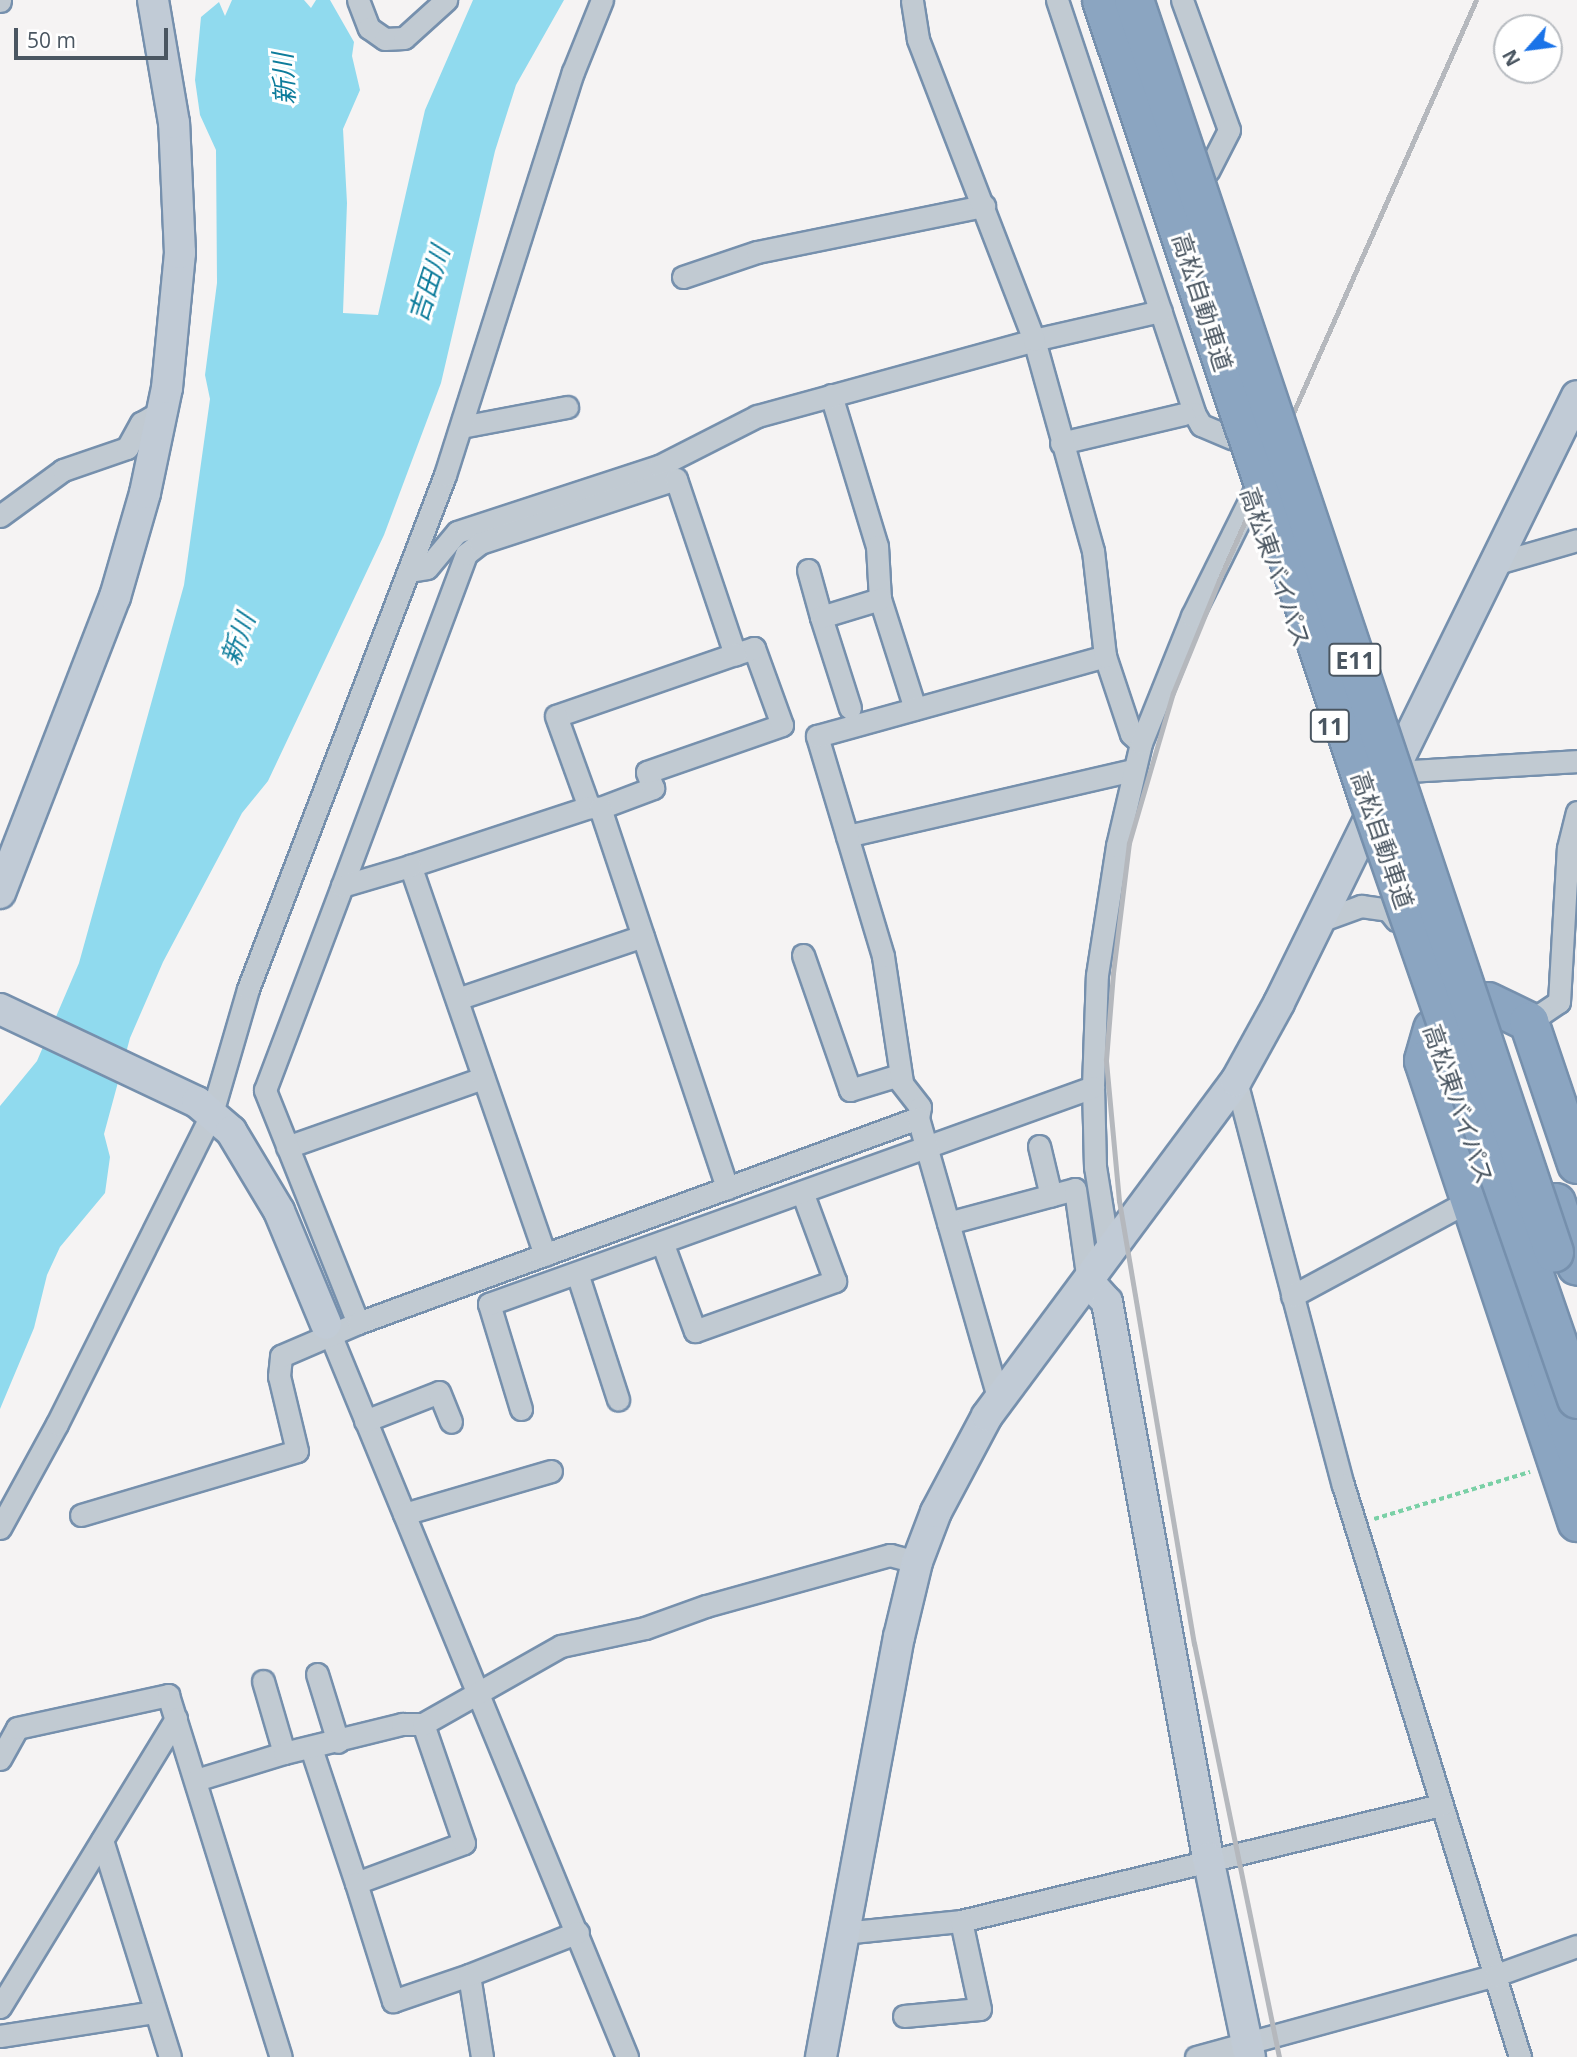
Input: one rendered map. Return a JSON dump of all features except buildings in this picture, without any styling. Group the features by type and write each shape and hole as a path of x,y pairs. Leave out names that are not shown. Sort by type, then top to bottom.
{"highway":[{"name":"高松東バイパス","path":"1087,0 1232,438 1577,1451"},
{"name":"高松自動車道","path":"1102,0 1364,786 1577,1399"},
{"name":"高松自動車道","path":"1133,0 1577,1320"},
{"name":"11","path":"1151,0 1577,1266"},
{"path":"1488,1002 1529,1022 1575,1154"},
{"path":"1433,1029 1424,1061 1577,1522"}],"street":[{"path":"0,893 115,597 145,493 162,411 180,253 174,123 153,0"},
{"path":"358,0 369,28 385,39 404,38 446,0"},
{"path":"0,1528 57,1424 204,1108 410,571 461,427 573,72 602,0"},
{"path":"912,0 918,39 1034,340 1093,551 1105,656 1131,734 1142,743"},
{"path":"1057,0 1195,413 1201,425 1232,438"},
{"path":"1182,0 1229,130 1208,171"},
{"path":"683,277 757,252 984,206"},
{"path":"410,571 427,568 457,532 659,466 757,416 1034,340 1161,311"},
{"path":"831,395 877,546 880,599 915,709"},
{"path":"821,2057 917,1562 960,1462 999,1400 1236,1081 1365,829 1406,761 1494,564 1577,396"},
{"path":"461,427 567,407"},
{"path":"0,516 63,470 127,448 141,423 162,411"},
{"path":"1061,443 1184,414"},
{"path":"358,1323 265,1090 466,554 480,543 676,479 735,654"},
{"path":"1109,1253 1094,1167 1093,1087 1097,975 1134,770 1192,616 1252,495"},
{"path":"1494,564 1577,540"},
{"path":"808,570 850,708"},
{"path":"821,617 880,599"},
{"path":"342,886 410,866 594,808 653,788 647,772 782,724 754,648 556,716 594,808 643,936 727,1188"},
{"path":"902,1082 883,956 817,736 1105,656"},
{"path":"1406,761 1577,761"},
{"path":"847,836 1134,770"},
{"path":"1529,1022 1559,1002 1568,848 1577,812"},
{"path":"410,866 545,1255"},
{"path":"1320,921 1361,906 1388,910 1396,920"},
{"path":"457,999 643,936"},
{"path":"803,955 850,1090 896,1076 920,1107 918,1118 999,1400"},
{"path":"0,1009 204,1108 231,1131 258,1171 327,1329 578,1932 627,2057"},
{"path":"288,1147 483,1078"},
{"path":"1236,1081 1355,1525 1520,2057"},
{"path":"521,1409 489,1304 1093,1087"},
{"path":"81,1515 297,1451 279,1376 281,1356 327,1329 358,1323 918,1118"},
{"path":"1038,1146 1051,1196"},
{"path":"948,1223 1075,1189 1088,1280 1107,1302 1208,1858 1249,2050"},
{"path":"662,1242 695,1331 835,1281 802,1192"},
{"path":"1292,1296 1470,1200"},
{"path":"577,1273 618,1399"},
{"path":"365,1421 439,1392 451,1422"},
{"path":"404,1514 551,1471"},
{"path":"196,1780 284,1753 338,1742 402,1724 422,1724 478,1695 561,1646 645,1628 706,1606 890,1555 917,1562"},
{"path":"317,1674 338,1742"},
{"path":"263,1681 284,1753"},
{"path":"0,1759 18,1728 168,1695 281,2057"},
{"path":"0,2007 176,1719"},
{"path":"356,1883 464,1843 422,1724"},
{"path":"312,1748 393,2001 469,1975 578,1932"},
{"path":"843,1933 961,1921 1208,1858 1441,1805"},
{"path":"102,1840 170,2057"},
{"path":"904,2016 980,2009 961,1921"},
{"path":"1196,2057 1249,2050 1496,1975 1577,1946"},
{"path":"469,1975 481,2057"},
{"path":"0,2036 155,2012"}],"path":[{"path":"1355,1525 1543,1468"}],"water":[{"path":"232,0 304,0 311,8 316,0 330,0 354,42 352,56 360,90 343,129 347,203 343,313 378,315 425,110 473,0 564,0 516,85 495,151 441,383 384,535 268,781 242,813 163,962 130,1038 104,1134 110,1157 105,1193 60,1247 47,1275 34,1328 0,1409 0,1106 37,1061 79,963 184,585 210,399 205,375 217,283 216,150 200,115 195,80 201,17 219,2 225,16"}],"railway":[{"path":"1279,2057 1194,1644 1119,1201 1106,1060 1113,973 1129,843 1173,693 1219,580 1476,0"}],"water label":[{"name":"新川","path":"284,79"},
{"name":"吉田川","path":"429,284"},
{"name":"新川","path":"238,639"}]}
